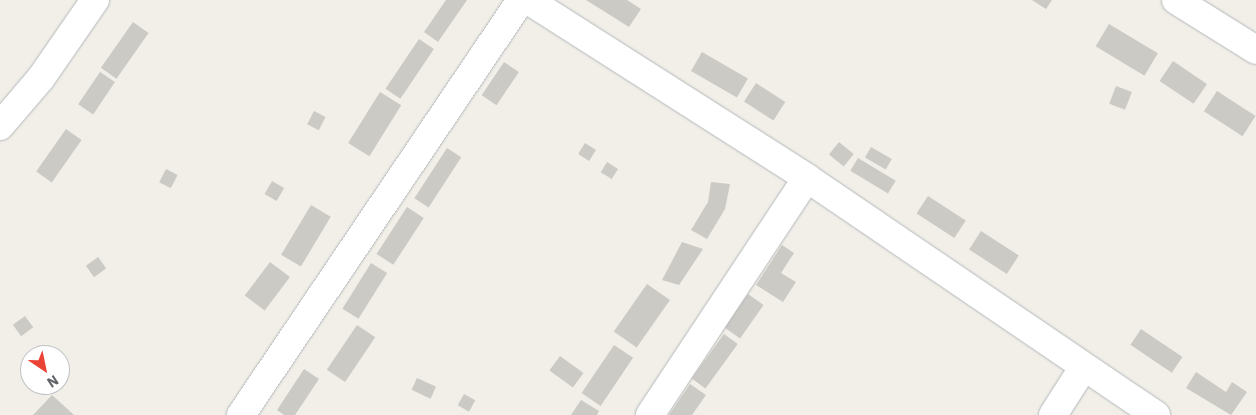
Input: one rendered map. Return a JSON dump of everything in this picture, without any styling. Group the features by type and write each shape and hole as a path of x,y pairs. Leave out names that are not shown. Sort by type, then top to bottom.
{"street":[{"path":"0,126 41,78 95,0"},
{"path":"242,415 520,0"},
{"path":"528,0 807,178 1083,368 1156,415"},
{"path":"1176,0 1256,50"},
{"path":"650,415 807,178"},
{"path":"1052,415 1083,368"}],"building":[{"path":"446,0 467,0 438,42 424,32"},
{"path":"586,0 627,0 641,9 629,27"},
{"path":"1032,0 1052,0 1046,9"},
{"path":"133,22 149,33 116,79 101,68"},
{"path":"1109,24 1158,53 1144,76 1096,46"},
{"path":"419,39 434,49 400,99 385,89"},
{"path":"702,52 748,78 737,98 691,71"},
{"path":"1173,61 1207,84 1194,104 1160,81"},
{"path":"504,62 519,72 497,105 482,95"},
{"path":"100,72 115,82 93,114 78,104"},
{"path":"756,83 785,102 773,121 744,101"},
{"path":"1116,86 1132,92 1125,110 1109,104"},
{"path":"1217,91 1256,116 1243,136 1204,111"},
{"path":"380,92 401,105 369,156 348,143"},
{"path":"314,111 326,117 319,130 307,124"},
{"path":"66,129 82,140 52,182 36,172"},
{"path":"839,142 854,154 844,166 829,154"},
{"path":"585,143 596,150 589,161 578,154"},
{"path":"871,147 892,159 886,169 865,157"},
{"path":"447,148 461,157 429,208 414,198"},
{"path":"858,158 896,181 888,194 850,171"},
{"path":"607,162 618,169 612,179 601,172"},
{"path":"166,169 178,175 171,188 159,182"},
{"path":"272,181 284,188 277,201 264,194"},
{"path":"711,182 730,184 725,209 707,239 691,230 708,202"},
{"path":"928,196 966,221 954,238 917,214"},
{"path":"311,205 331,217 301,267 281,255"},
{"path":"407,207 424,218 393,265 377,254"},
{"path":"981,231 1019,256 1007,274 969,249"},
{"path":"682,242 703,249 679,285 662,280"},
{"path":"782,245 794,253 781,273 796,282 783,302 756,285"},
{"path":"98,257 106,268 94,277 86,266"},
{"path":"270,262 290,277 265,311 245,296"},
{"path":"371,263 387,273 358,319 342,309"},
{"path":"647,284 670,300 637,348 614,332"},
{"path":"748,294 764,305 740,338 724,328"},
{"path":"25,316 33,327 21,336 13,325"},
{"path":"357,325 375,337 345,382 327,370"},
{"path":"1141,329 1182,357 1172,373 1130,345"},
{"path":"724,334 738,344 705,388 692,378"},
{"path":"614,345 633,358 601,406 582,393"},
{"path":"560,356 583,373 573,388 549,371"},
{"path":"304,369 319,379 295,415 284,415 277,410"},
{"path":"1196,372 1226,392 1232,382 1247,392 1231,415 1186,388"},
{"path":"417,378 436,387 431,399 412,390"},
{"path":"690,384 706,395 692,415 669,415"},
{"path":"464,394 475,400 469,412 458,405"},
{"path":"52,395 74,415 33,415"},
{"path":"581,400 599,411 597,415 571,415"}]}
